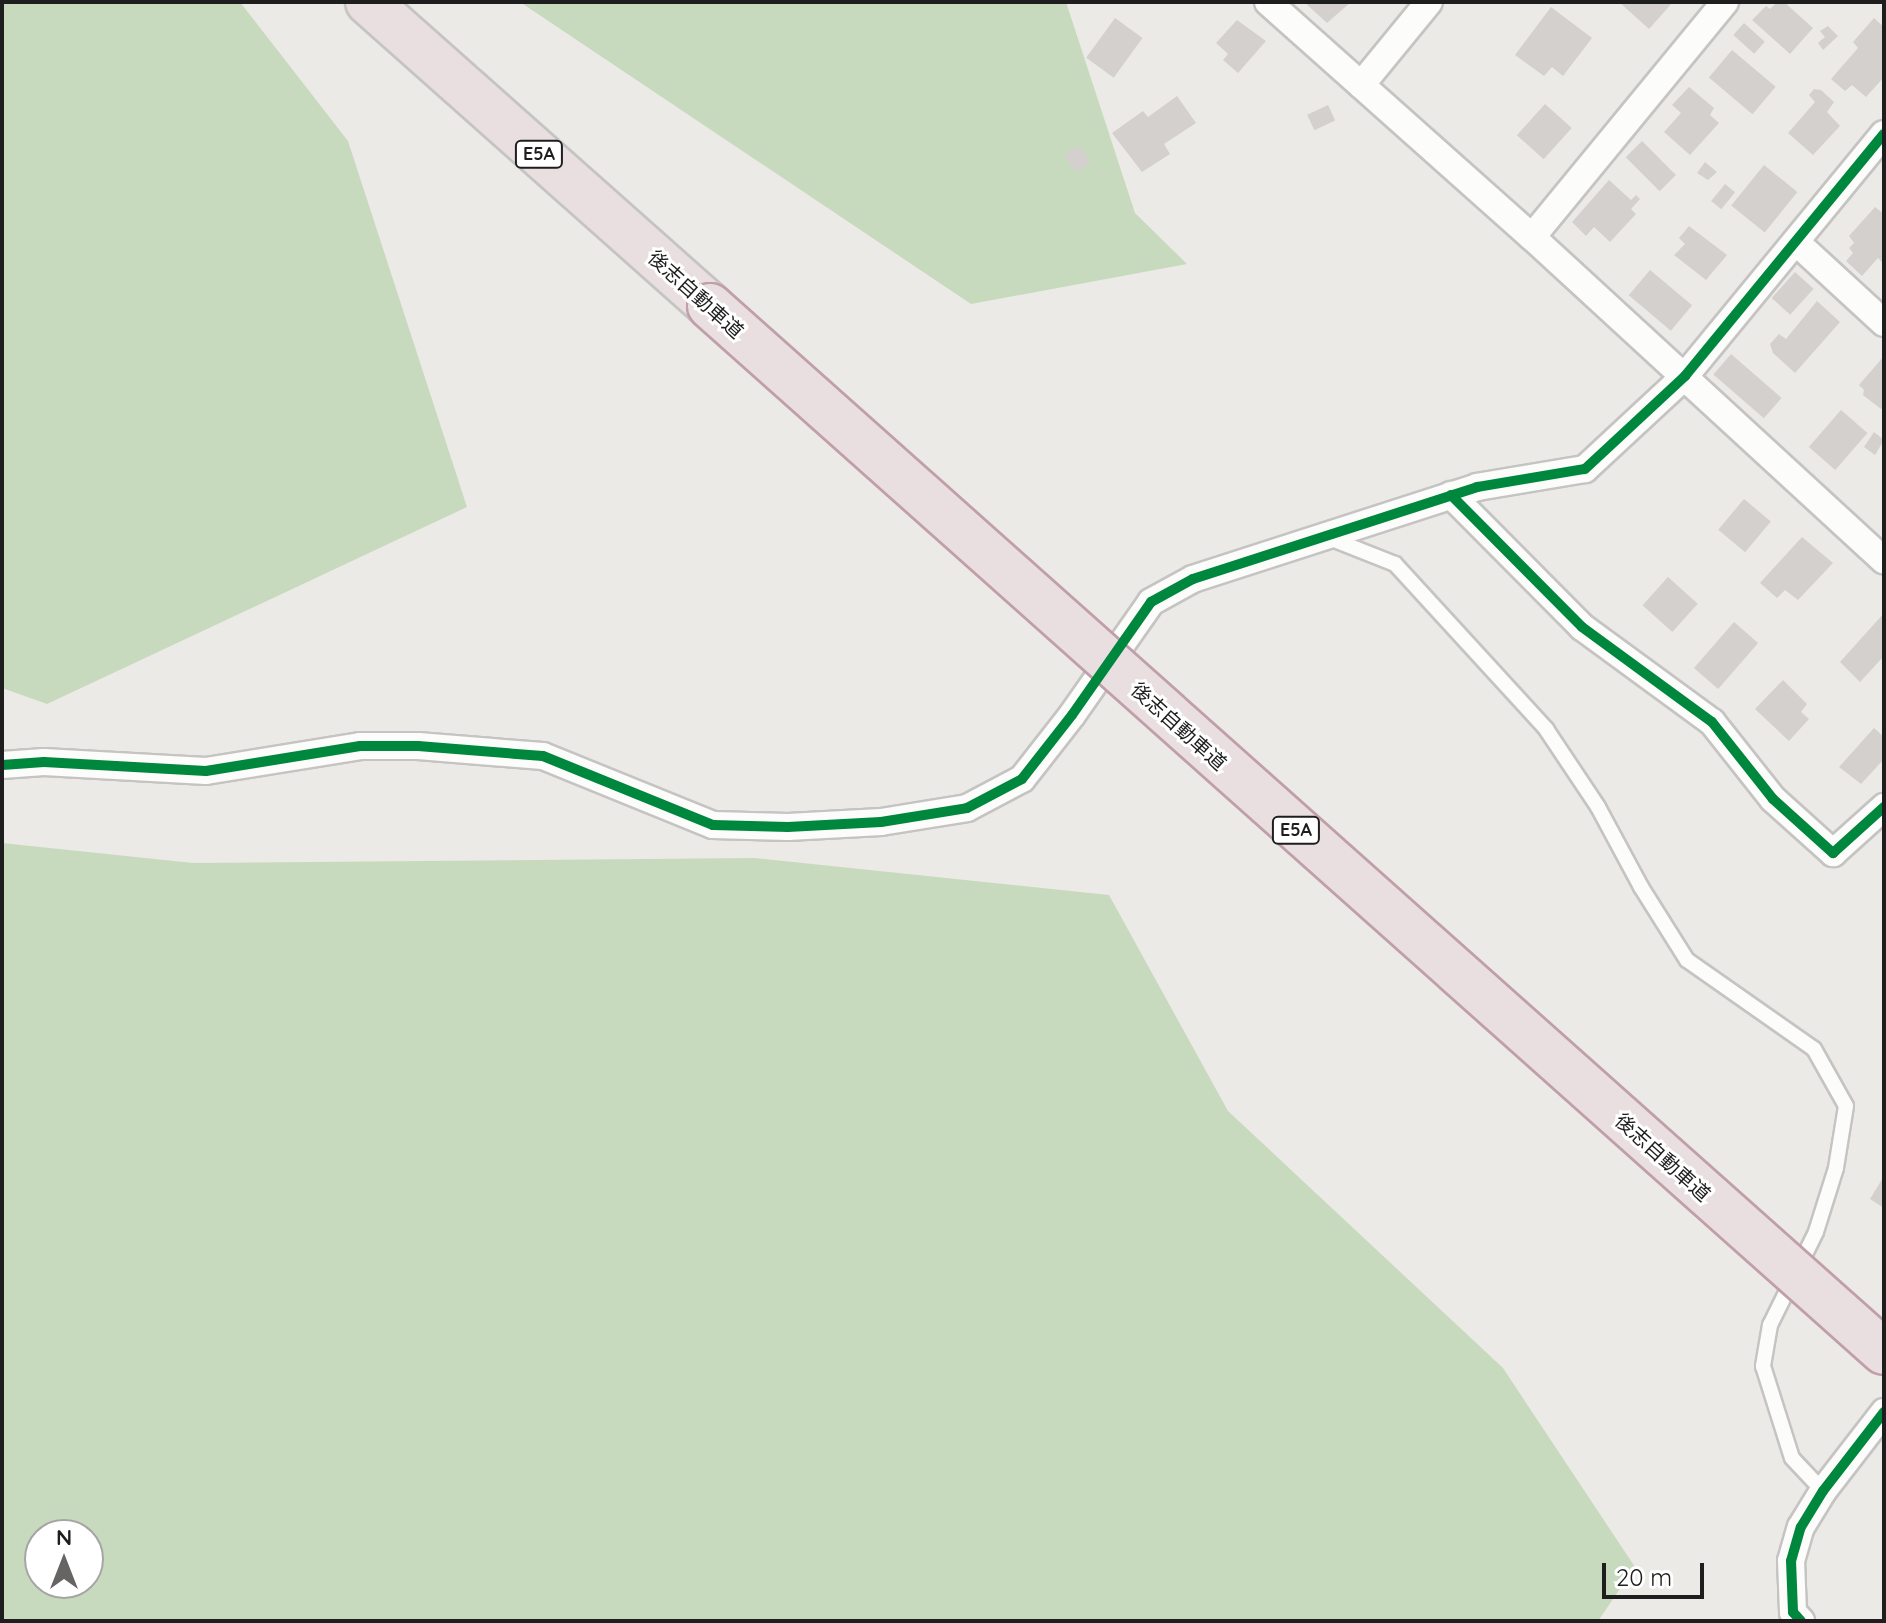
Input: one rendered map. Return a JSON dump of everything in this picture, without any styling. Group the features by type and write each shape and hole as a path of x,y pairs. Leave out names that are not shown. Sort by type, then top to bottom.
{"highway":[{"name":"後志自動車道","path":"368,2 717,297 1884,1326"},
{"name":"後志自動車道","path":"412,2 717,297 1884,1352"}],"street":[{"path":"1268,2 1532,237 1884,561"},
{"path":"1361,85 1429,2"},
{"path":"1532,237 1725,2"},
{"path":"2,765 44,762 206,771 360,746 418,746 543,756 713,825 788,827 881,822 967,808 1022,779 1072,715 1151,602 1193,579 1477,487 1585,469 1685,376 1884,134"},
{"path":"1797,243 1884,323"},
{"path":"1451,495 1582,627 1712,722 1773,799 1833,853 1884,807"},
{"path":"1793,1618 1791,1561 1801,1527 1823,1491 1884,1412"}],"lane":[{"path":"1323,535 1395,564 1546,729 1598,807 1641,887 1687,960 1814,1049 1846,1106 1832,1181 1816,1232 1770,1325 1763,1366 1792,1458 1823,1491"}],"green space":[{"path":"2,2 240,2 348,141 467,507 47,704 2,688"},
{"path":"520,2 1066,2 1135,213 1187,264 971,304"},
{"path":"2,843 193,863 754,858 1109,895 1228,1111 1503,1368 1635,1567 1598,1621 2,1621"}],"building":[{"path":"1304,2 1351,2 1327,23"},
{"path":"1619,2 1673,2 1649,29"},
{"path":"1777,2 1784,2 1813,28 1790,54 1752,20 1766,6 1770,9"},
{"path":"1551,7 1592,38 1563,76 1552,67 1544,76 1515,55"},
{"path":"1115,18 1143,38 1114,78 1086,58"},
{"path":"1874,18 1884,27 1884,77 1866,97 1852,85 1845,91 1831,79 1858,48 1853,42"},
{"path":"1237,20 1266,41 1238,73 1223,60 1228,54 1216,43"},
{"path":"1744,23 1765,42 1754,54 1733,35"},
{"path":"1828,26 1838,36 1823,50 1818,43 1825,37 1820,31"},
{"path":"1732,50 1776,87 1753,114 1709,78"},
{"path":"1689,87 1714,108 1710,115 1719,123 1690,155 1664,132 1681,113 1672,105"},
{"path":"1814,89 1821,90 1834,102 1827,112 1840,126 1813,155 1788,133 1815,102 1809,95"},
{"path":"1177,96 1196,123 1164,144 1170,154 1142,172 1112,133 1143,111 1148,117"},
{"path":"1545,104 1572,128 1544,159 1517,135"},
{"path":"1328,105 1335,120 1314,130 1307,115"},
{"path":"1642,141 1676,175 1660,191 1626,157"},
{"path":"1078,145 1091,161 1077,173 1064,156"},
{"path":"1705,162 1717,172 1708,180 1697,173"},
{"path":"1764,165 1797,192 1765,232 1731,205"},
{"path":"1609,180 1631,200 1636,195 1640,199 1631,209 1636,214 1610,242 1594,227 1586,236 1572,222"},
{"path":"1725,184 1735,192 1721,209 1711,201"},
{"path":"1875,207 1884,214 1884,264 1878,258 1862,276 1846,261 1853,253 1849,248 1854,243 1849,236"},
{"path":"1689,226 1727,255 1706,280 1674,255 1685,244 1679,238"},
{"path":"1650,270 1692,305 1671,331 1629,295"},
{"path":"1795,272 1814,289 1790,315 1772,298"},
{"path":"1817,301 1840,322 1795,373 1773,353 1770,344 1779,334 1786,339"},
{"path":"1731,354 1782,398 1764,418 1713,374"},
{"path":"1884,356 1884,406 1881,409 1863,395 1864,390 1859,385"},
{"path":"1841,410 1867,433 1835,470 1809,447"},
{"path":"1874,432 1884,440 1875,455 1864,447"},
{"path":"1744,499 1771,521 1745,552 1718,530"},
{"path":"1802,537 1833,563 1798,600 1785,590 1777,598 1760,583"},
{"path":"1668,577 1698,604 1672,632 1643,605"},
{"path":"1884,613 1884,656 1860,682 1840,662"},
{"path":"1734,622 1758,643 1718,689 1694,668"},
{"path":"1783,680 1807,704 1801,712 1809,719 1789,741 1755,709"},
{"path":"1874,728 1884,737 1884,759 1861,784 1839,767"},
{"path":"1884,1176 1884,1208 1870,1199"}],"cycle path":[{"path":"2,765 44,762 206,771 360,746 418,746 543,756 713,825 788,827 881,822 967,808 1022,779 1072,715 1151,602 1193,579 1477,487 1585,469 1685,376 1884,134"},
{"path":"1451,495 1582,627 1712,722 1773,799 1833,853 1884,807"},
{"path":"1801,1621 1793,1612 1791,1561 1801,1527 1823,1491 1884,1412"}]}
